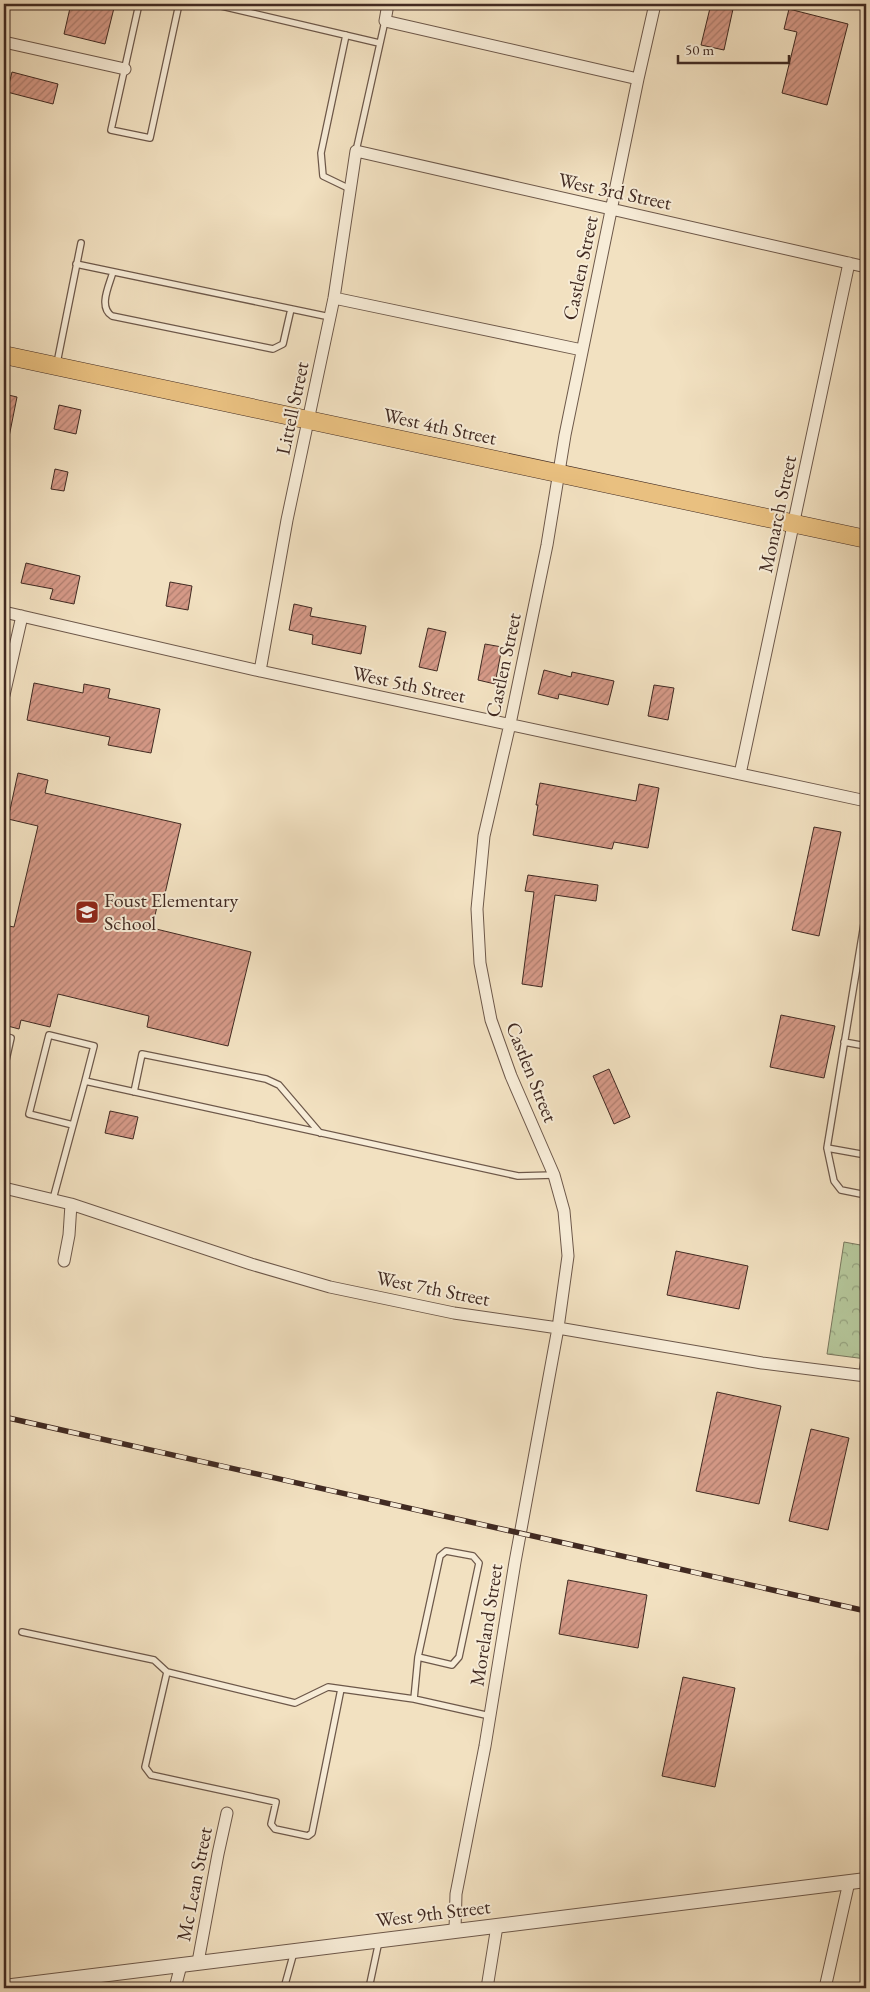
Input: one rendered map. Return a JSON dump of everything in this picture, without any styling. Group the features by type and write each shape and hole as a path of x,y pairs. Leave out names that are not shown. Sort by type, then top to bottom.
{"main road":[{"name":"West 4th Street","path":"4,355 866,539"}],"street":[{"path":"388,4 384,21 638,79"},
{"name":"Castlen Street","path":"558,1328 568,1256 564,1211 554,1175 512,1076 491,1020 480,963 477,909 484,836 510,724 560,474 565,435 582,350 655,4"},
{"path":"4,42 125,69"},
{"name":"Littell Street","path":"260,671 287,520 334,298 356,151"},
{"name":"West 3rd Street","path":"356,151 866,267"},
{"name":"Monarch Street","path":"740,774 795,524 849,263"},
{"path":"334,298 582,350"},
{"name":"West 5th Street","path":"4,612 260,671 866,801"},
{"path":"4,696 22,616"},
{"name":"West 7th Street","path":"4,1188 72,1204 251,1264 330,1287 454,1313 558,1328 762,1363 864,1376"},
{"path":"64,1261 72,1204"},
{"name":"Moreland Street","path":"455,1930 456,1894 490,1716 558,1328"},
{"name":"Mc Lean Street","path":"198,1962 227,1813"},
{"name":"West 9th Street","path":"4,1987 866,1880"},
{"path":"825,1988 849,1882"},
{"path":"487,1988 498,1926"},
{"path":"175,1988 180,1964"}],"lane":[{"path":"140,4 111,130 150,138 180,4"},
{"path":"214,4 379,43"},
{"path":"356,151 384,21"},
{"path":"346,35 321,153 323,176 350,189"},
{"path":"56,366 81,243"},
{"path":"76,264 330,317"},
{"path":"113,272 104,306 107,313 112,316 273,348 283,344 291,309"},
{"path":"866,912 827,1148 834,1181 840,1190 866,1195"},
{"path":"53,1199 73,1126 94,1046 49,1035 29,1114 73,1126"},
{"path":"4,1036 11,1038 4,1069"},
{"path":"844,1042 866,1046"},
{"path":"134,1092 142,1054 266,1078 279,1085 320,1133"},
{"path":"85,1081 518,1176 554,1175"},
{"path":"827,1148 866,1155"},
{"path":"864,1376 866,1347"},
{"path":"414,1699 418,1658 440,1556 446,1551 473,1556 479,1563 459,1657 452,1665 418,1658"},
{"path":"22,1632 154,1660 167,1672 295,1703 328,1687 414,1699 490,1716"},
{"path":"167,1672 144,1767 151,1775 276,1802 272,1824 275,1829 308,1836 312,1833 342,1689"},
{"path":"369,1988 379,1939"},
{"path":"284,1988 294,1950"}],"green space":[{"path":"844,1242 866,1246 866,1359 827,1354"}],"building":[{"path":"73,4 115,4 105,44 64,34 70,8 73,9"},
{"path":"711,4 733,9 724,50 701,45"},
{"path":"789,9 848,24 827,105 782,93 797,32 784,29"},
{"path":"12,72 58,84 53,104 7,92"},
{"path":"4,394 17,397 9,437 4,437"},
{"path":"59,405 81,410 76,434 54,429"},
{"path":"55,469 68,472 64,491 51,489"},
{"path":"26,563 80,576 74,604 50,599 53,589 21,583"},
{"path":"170,582 192,586 188,610 166,606"},
{"path":"294,604 312,608 310,616 366,626 361,654 312,644 313,635 289,630"},
{"path":"428,628 446,632 437,671 419,667"},
{"path":"485,644 502,647 495,684 478,680"},
{"path":"544,670 571,677 572,672 614,681 608,705 559,694 558,699 538,694"},
{"path":"34,683 83,693 84,684 110,689 108,698 160,709 151,753 108,745 110,737 27,720"},
{"path":"654,685 674,688 668,720 648,716"},
{"name":"Foust Elementary School","path":"18,773 48,780 45,793 181,824 164,898 159,898 152,928 251,952 228,1046 147,1027 149,1016 58,994 50,1027 21,1020 19,1029 4,1025 4,925 14,927 38,826 8,819"},
{"path":"540,783 636,801 639,784 659,788 648,848 614,842 612,849 533,835"},
{"path":"814,827 841,832 819,936 792,930"},
{"path":"528,875 598,885 596,901 555,895 542,987 522,984 534,892 525,891"},
{"path":"781,1015 835,1026 824,1078 770,1067"},
{"path":"609,1069 630,1117 614,1124 593,1076"},
{"path":"110,1111 138,1117 133,1139 105,1133"},
{"path":"676,1251 748,1266 739,1309 667,1295"},
{"path":"717,1392 781,1406 759,1504 696,1491"},
{"path":"811,1429 849,1438 828,1530 789,1521"},
{"path":"568,1580 647,1595 638,1648 559,1634"},
{"path":"683,1677 735,1688 715,1787 662,1776"}],"railway":[{"path":"4,1417 866,1611"}],"place":[{"name":"Foust Elementary School","path":"87,912"}]}
